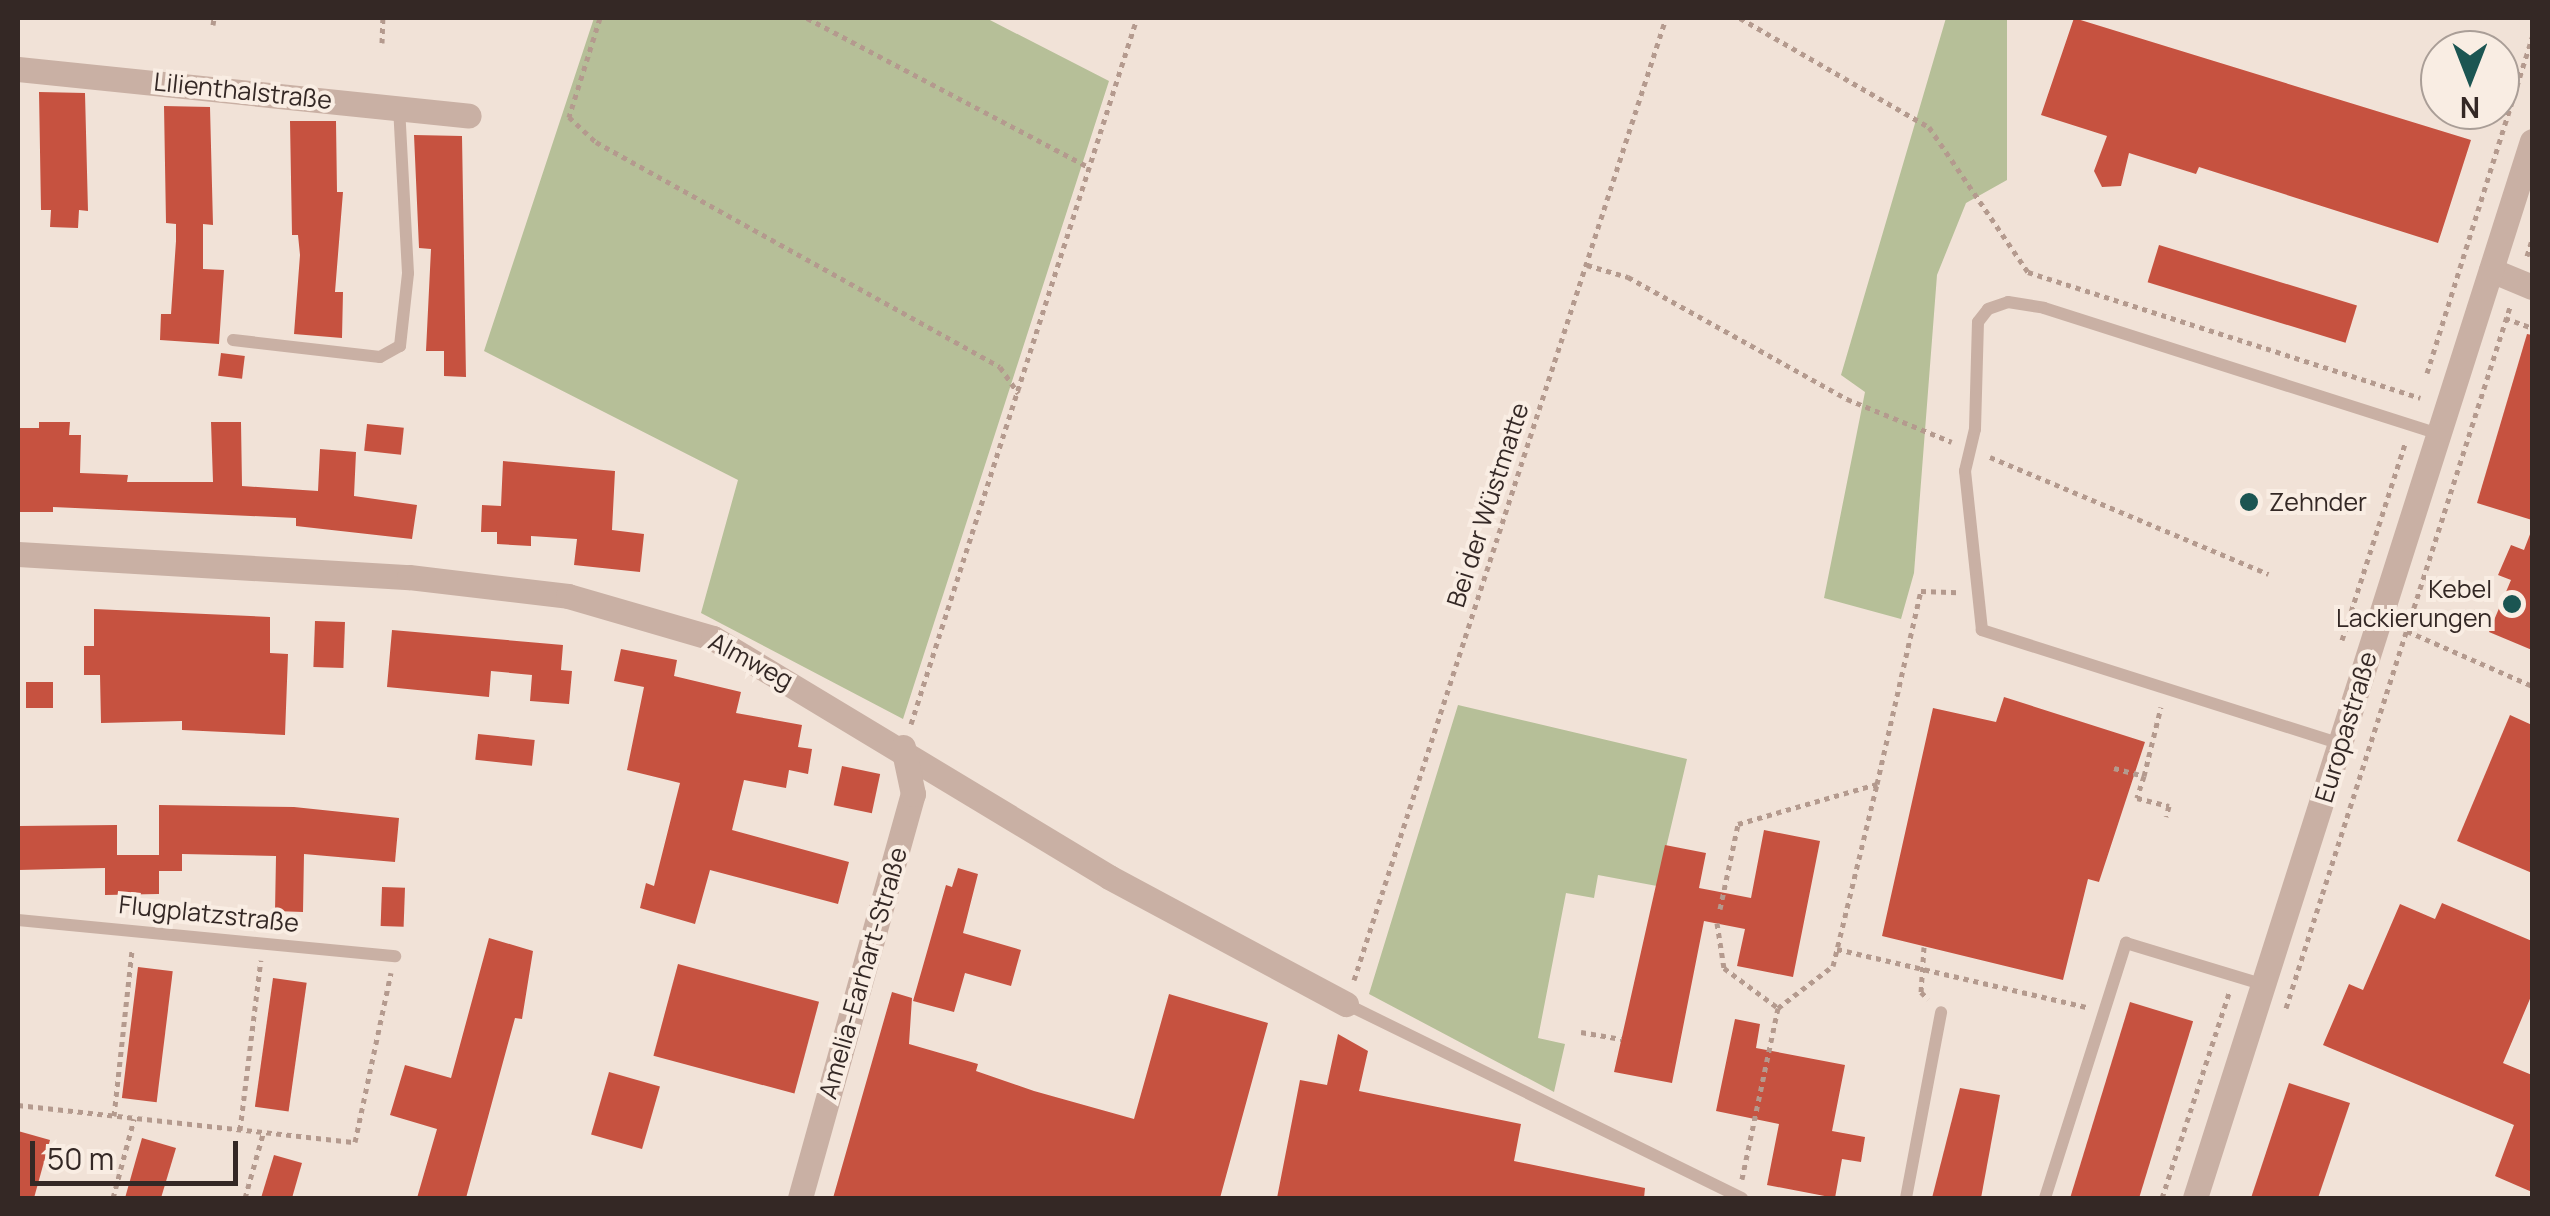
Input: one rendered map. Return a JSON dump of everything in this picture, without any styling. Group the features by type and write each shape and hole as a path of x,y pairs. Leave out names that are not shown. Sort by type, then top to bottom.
{"street":[{"name":"Lilienthalstraße","path":"18,69 469,116"},
{"name":"Europastraße","path":"2195,1198 2532,141"},
{"path":"2492,270 2525,284"},
{"name":"Almweg","path":"18,554 409,577 568,596 713,638 903,747 1108,877 1346,1004"},
{"name":"Amelia-Earhart-Straße","path":"800,1198 913,794 903,747"}],"lane":[{"path":"232,340 380,356 400,346 408,273 399,107"},
{"path":"2340,744 1982,630 1964,471 1970,449 1978,322 1988,308 2008,302 2077,318 2438,434"},
{"name":"Flugplatzstraße","path":"18,920 135,928 395,956"},
{"path":"2044,1198 2126,943 2264,985"},
{"path":"1346,1004 1740,1198"},
{"path":"1906,1198 1940,1012"}],"path":[{"path":"382,18 382,43"},
{"path":"600,18 569,117 596,142 1000,367 1018,392"},
{"path":"807,18 1090,168"},
{"path":"903,747 1137,18"},
{"name":"Bei der Wüstmatte","path":"1346,1004 1666,18"},
{"path":"1740,18 1930,127 2028,272 2420,398"},
{"path":"2341,644 2532,38"},
{"path":"2285,1010 2407,630 2525,284 2532,240"},
{"path":"1587,265 1628,277 1847,399 2268,574"},
{"path":"1740,1198 1778,1008 1833,966 1922,591 1940,588 1978,598"},
{"path":"2380,618 2532,686"},
{"path":"2166,688 2138,798 2168,806 2166,816"},
{"path":"2114,768 2144,776"},
{"path":"1720,909 1738,824 1877,784"},
{"path":"1716,923 1724,968 1778,1008"},
{"path":"114,1116 135,928"},
{"path":"240,1130 264,942"},
{"path":"1924,946 1921,992 1940,1012"},
{"path":"1837,949 2104,1012"},
{"path":"18,1105 354,1142 395,956"},
{"path":"2162,1198 2234,978"},
{"path":"1581,1032 1621,1039"},
{"path":"113,1198 134,1118"},
{"path":"245,1198 263,1133"}],"green space":[{"path":"594,18 986,18 1109,81 903,719 701,613 738,480 484,351"},
{"path":"1946,18 2007,18 2007,180 1966,203 1937,275 1914,573 1901,619 1824,598 1865,392 1841,375"},
{"path":"1458,705 1687,759 1657,886 1598,875 1594,898 1566,893 1538,1038 1565,1044 1554,1092 1369,994"}],"building":[{"path":"2074,18 2420,124 2420,130 2438,130 2471,140 2438,243 2199,167 2196,174 2129,153 2121,186 2102,187 2094,171 2107,136 2041,115"},
{"path":"39,92 85,93 88,211 79,210 78,228 50,227 51,210 41,210"},
{"path":"164,106 210,107 213,225 203,224 203,269 224,270 219,344 160,340 161,314 171,314 176,241 176,224 166,223"},
{"path":"290,121 336,121 337,192 343,192 335,292 343,292 342,338 294,334 300,255 298,235 292,235"},
{"path":"414,135 462,136 466,377 444,376 444,351 426,351 431,249 419,248"},
{"path":"2159,245 2357,306 2346,343 2148,282"},
{"path":"2527,334 2532,335 2532,520 2477,503"},
{"path":"221,353 245,356 242,379 218,376"},
{"path":"39,422 70,422 69,435 81,435 80,473 128,475 127,482 213,482 211,422 241,422 242,486 318,491 320,449 356,452 354,496 417,505 412,539 296,526 296,518 53,507 53,512 18,512 18,428 39,428"},
{"path":"367,424 404,428 401,455 364,451"},
{"path":"503,461 615,471 612,530 644,534 640,572 574,565 577,539 531,536 531,546 497,544 497,532 481,532 482,505 501,506"},
{"path":"2532,529 2532,650 2489,632 2511,580 2498,575 2511,545 2524,550"},
{"path":"94,609 270,617 270,653 288,654 285,735 182,730 182,721 101,723 100,675 84,675 84,646 94,646"},
{"path":"315,621 345,622 343,668 313,667"},
{"path":"392,630 563,645 561,670 572,671 569,704 530,701 532,675 491,671 489,697 387,687"},
{"path":"621,649 677,660 674,676 741,692 736,713 802,725 798,747 812,749 808,774 789,770 786,788 744,780 732,830 849,862 838,904 710,870 695,924 640,908 646,883 654,886 680,783 627,770 644,687 614,681"},
{"path":"26,682 53,682 53,708 26,708"},
{"path":"2004,697 2145,742 2099,882 2088,879 2063,980 1882,936 1933,708 1996,722"},
{"path":"2510,715 2532,725 2532,873 2457,841"},
{"path":"478,734 535,740 532,766 475,760"},
{"path":"842,766 880,774 872,813 834,805"},
{"path":"159,805 294,807 399,818 395,862 304,854 303,912 275,911 276,856 182,854 182,871 159,871 159,894 105,895 105,868 18,870 18,826 117,825 117,855 159,855"},
{"path":"1764,830 1820,841 1793,977 1737,966 1745,929 1704,921 1672,1083 1614,1072 1665,845 1706,853 1699,888 1751,898"},
{"path":"958,868 978,874 963,933 1021,950 1011,986 965,973 954,1012 913,1001 946,885 952,887"},
{"path":"382,887 405,888 404,927 381,926"},
{"path":"2442,903 2532,941 2532,994 2503,1063 2532,1075 2532,1192 2495,1176 2514,1125 2323,1045 2349,984 2363,990 2400,904 2435,919"},
{"path":"489,938 533,951 522,1019 515,1018 466,1198 417,1198 437,1129 390,1115 405,1065 451,1078"},
{"path":"678,964 819,1002 794,1094 653,1056"},
{"path":"138,967 173,971 157,1102 122,1098"},
{"path":"273,978 307,983 289,1111 255,1107"},
{"path":"892,992 912,998 909,1044 978,1064 976,1071 1034,1091 1134,1119 1169,994 1268,1023 1220,1198 833,1198"},
{"path":"2130,1002 2193,1021 2139,1198 2070,1198"},
{"path":"1735,1019 1760,1024 1756,1048 1845,1065 1832,1131 1865,1137 1861,1162 1842,1159 1835,1198 1767,1185 1779,1124 1716,1111"},
{"path":"1338,1034 1368,1051 1359,1091 1521,1124 1514,1161 1645,1188 1644,1198 1277,1198 1300,1080 1327,1085"},
{"path":"609,1072 660,1087 642,1149 591,1134"},
{"path":"2289,1083 2350,1103 2318,1198 2251,1198"},
{"path":"1960,1088 2000,1095 1981,1198 1932,1198"},
{"path":"18,1131 50,1140 34,1198 18,1198"},
{"path":"142,1138 176,1148 161,1198 125,1198"},
{"path":"274,1155 302,1163 292,1198 261,1198"}],"place":[{"name":"Zehnder","path":"2249,502"},
{"name":"Kebel Lackierungen","path":"2512,604"}]}
